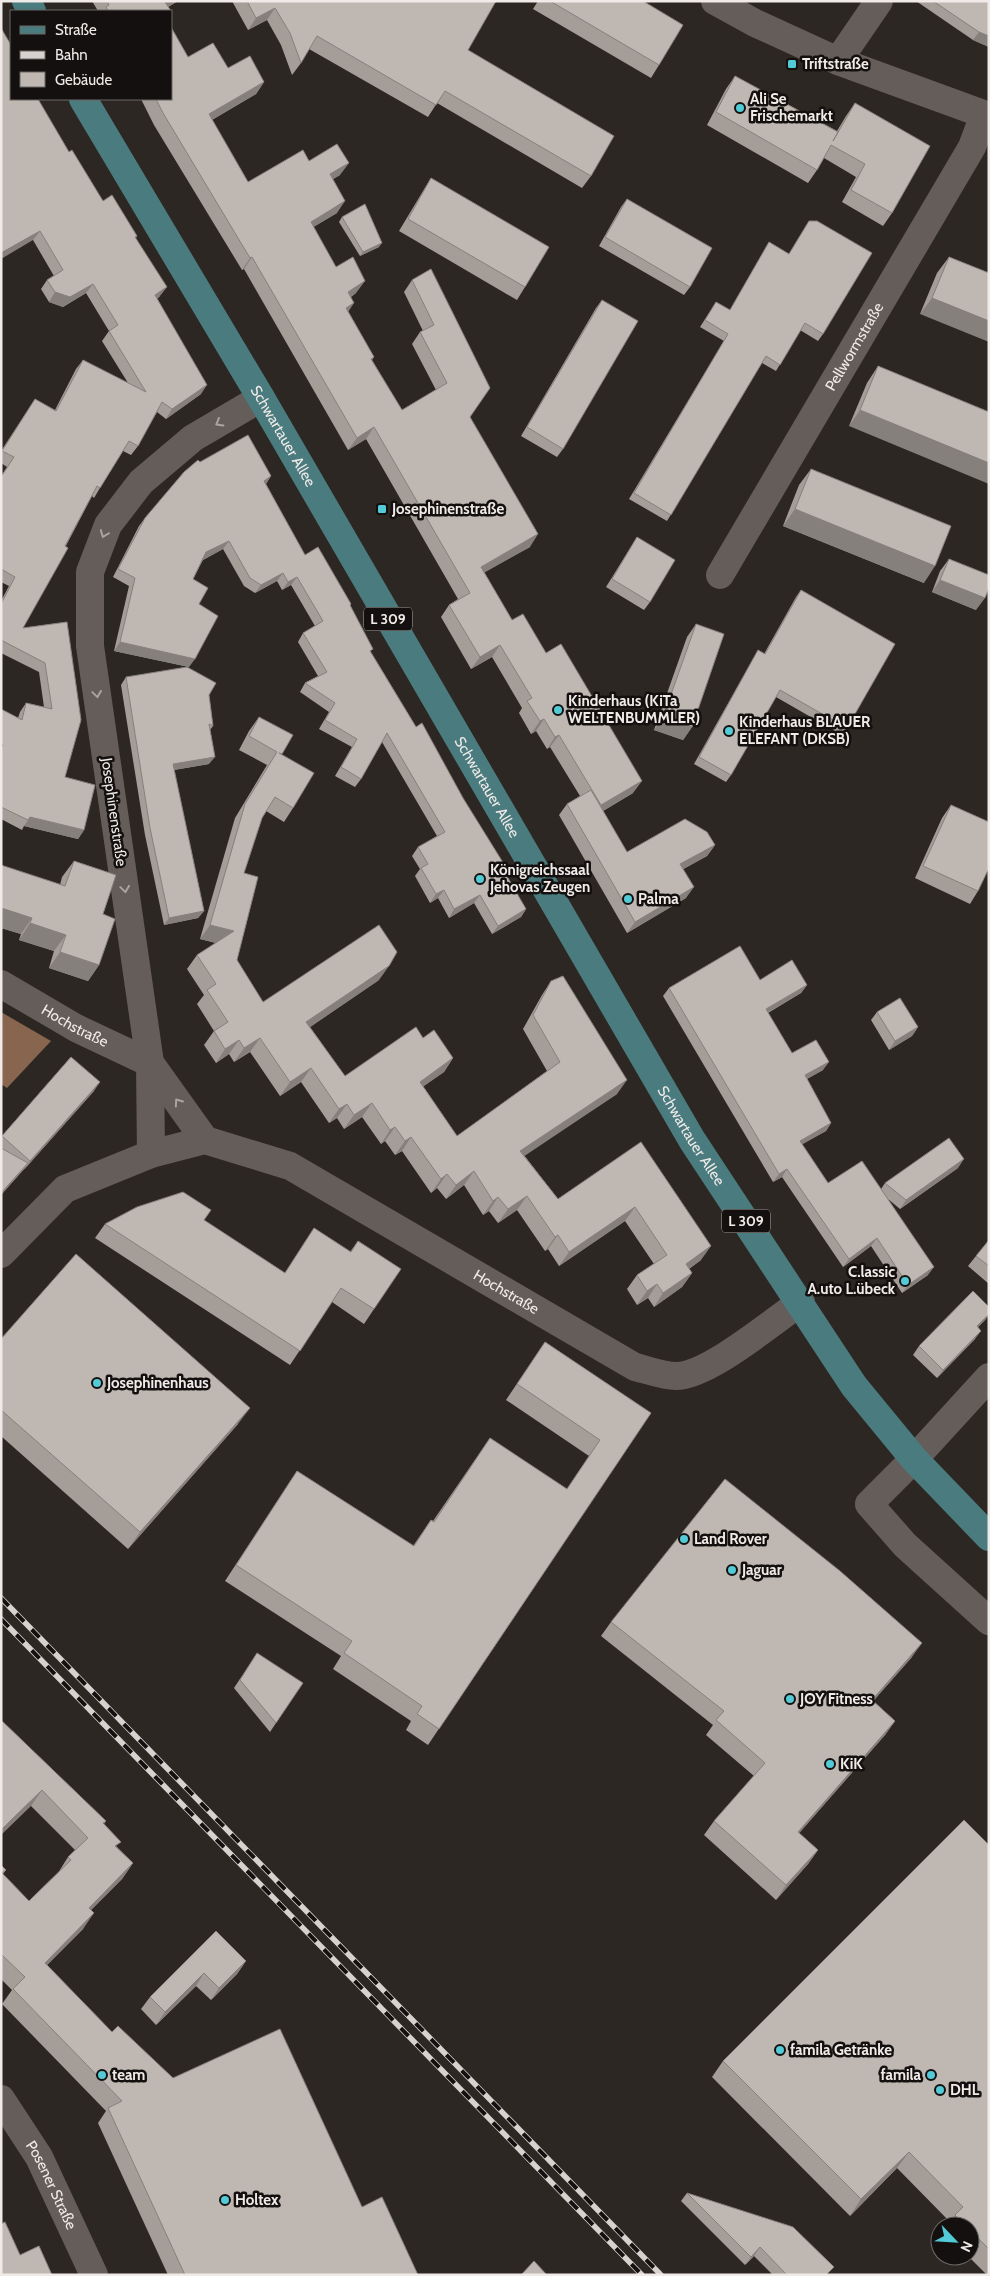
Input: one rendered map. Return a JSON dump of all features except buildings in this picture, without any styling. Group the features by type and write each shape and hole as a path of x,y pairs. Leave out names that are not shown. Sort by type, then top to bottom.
{"main road":[{"name":"Schwartauer Allee","path":"84,100 261,398 692,1140 801,1302 854,1386 914,1459"},
{"name":"L 309","path":"914,1459 989,1537"}],"street":[{"path":"715,1 754,23 838,61 986,115"},
{"path":"838,61 878,1"},
{"name":"Pellwormstraße","path":"720,575 972,147 986,115"},
{"name":"Josephinenstraße","path":"150,1063 90,646 90,572 108,525 141,482 193,438 261,398"},
{"name":"Hochstraße","path":"1,984 76,1028 150,1063 205,1140 290,1166 635,1367 676,1376 701,1371 801,1302"},
{"path":"150,1063 151,1154"},
{"path":"1,1254 65,1190 151,1154 205,1140"},
{"path":"989,1377 914,1459 869,1504 905,1544 989,1621"},
{"name":"Posener Straße","path":"1,2099 39,2157 94,2275"}],"shaded area":[{"path":"1,1012 51,1041 7,1088 1,1084"}],"railway":[{"path":"1,1598 661,2275"},
{"path":"1,1619 642,2275"}],"place":[{"name":"Triftstraße","path":"792,64"},
{"name":"Ali Se Frischemarkt","path":"740,108"},
{"name":"Josephinenstraße","path":"382,509"},
{"name":"Kinderhaus (KiTa WELTENBUMMLER)","path":"558,710"},
{"name":"Kinderhaus BLAUER ELEFANT (DKSB)","path":"729,731"},
{"name":"Königreichssaal Jehovas Zeugen","path":"480,879"},
{"name":"Palma","path":"628,899"},
{"name":"C.lassic A.uto L.übeck","path":"905,1281"},
{"name":"Josephinenhaus","path":"97,1383"},
{"name":"Land Rover","path":"684,1539"},
{"name":"Jaguar","path":"732,1570"},
{"name":"JOY Fitness","path":"790,1699"},
{"name":"KiK","path":"830,1764"},
{"name":"famila Getränke","path":"780,2050"},
{"name":"team","path":"102,2075"},
{"name":"famila","path":"931,2075"},
{"name":"DHL","path":"940,2090"},
{"name":"Holtex","path":"225,2200"}]}
